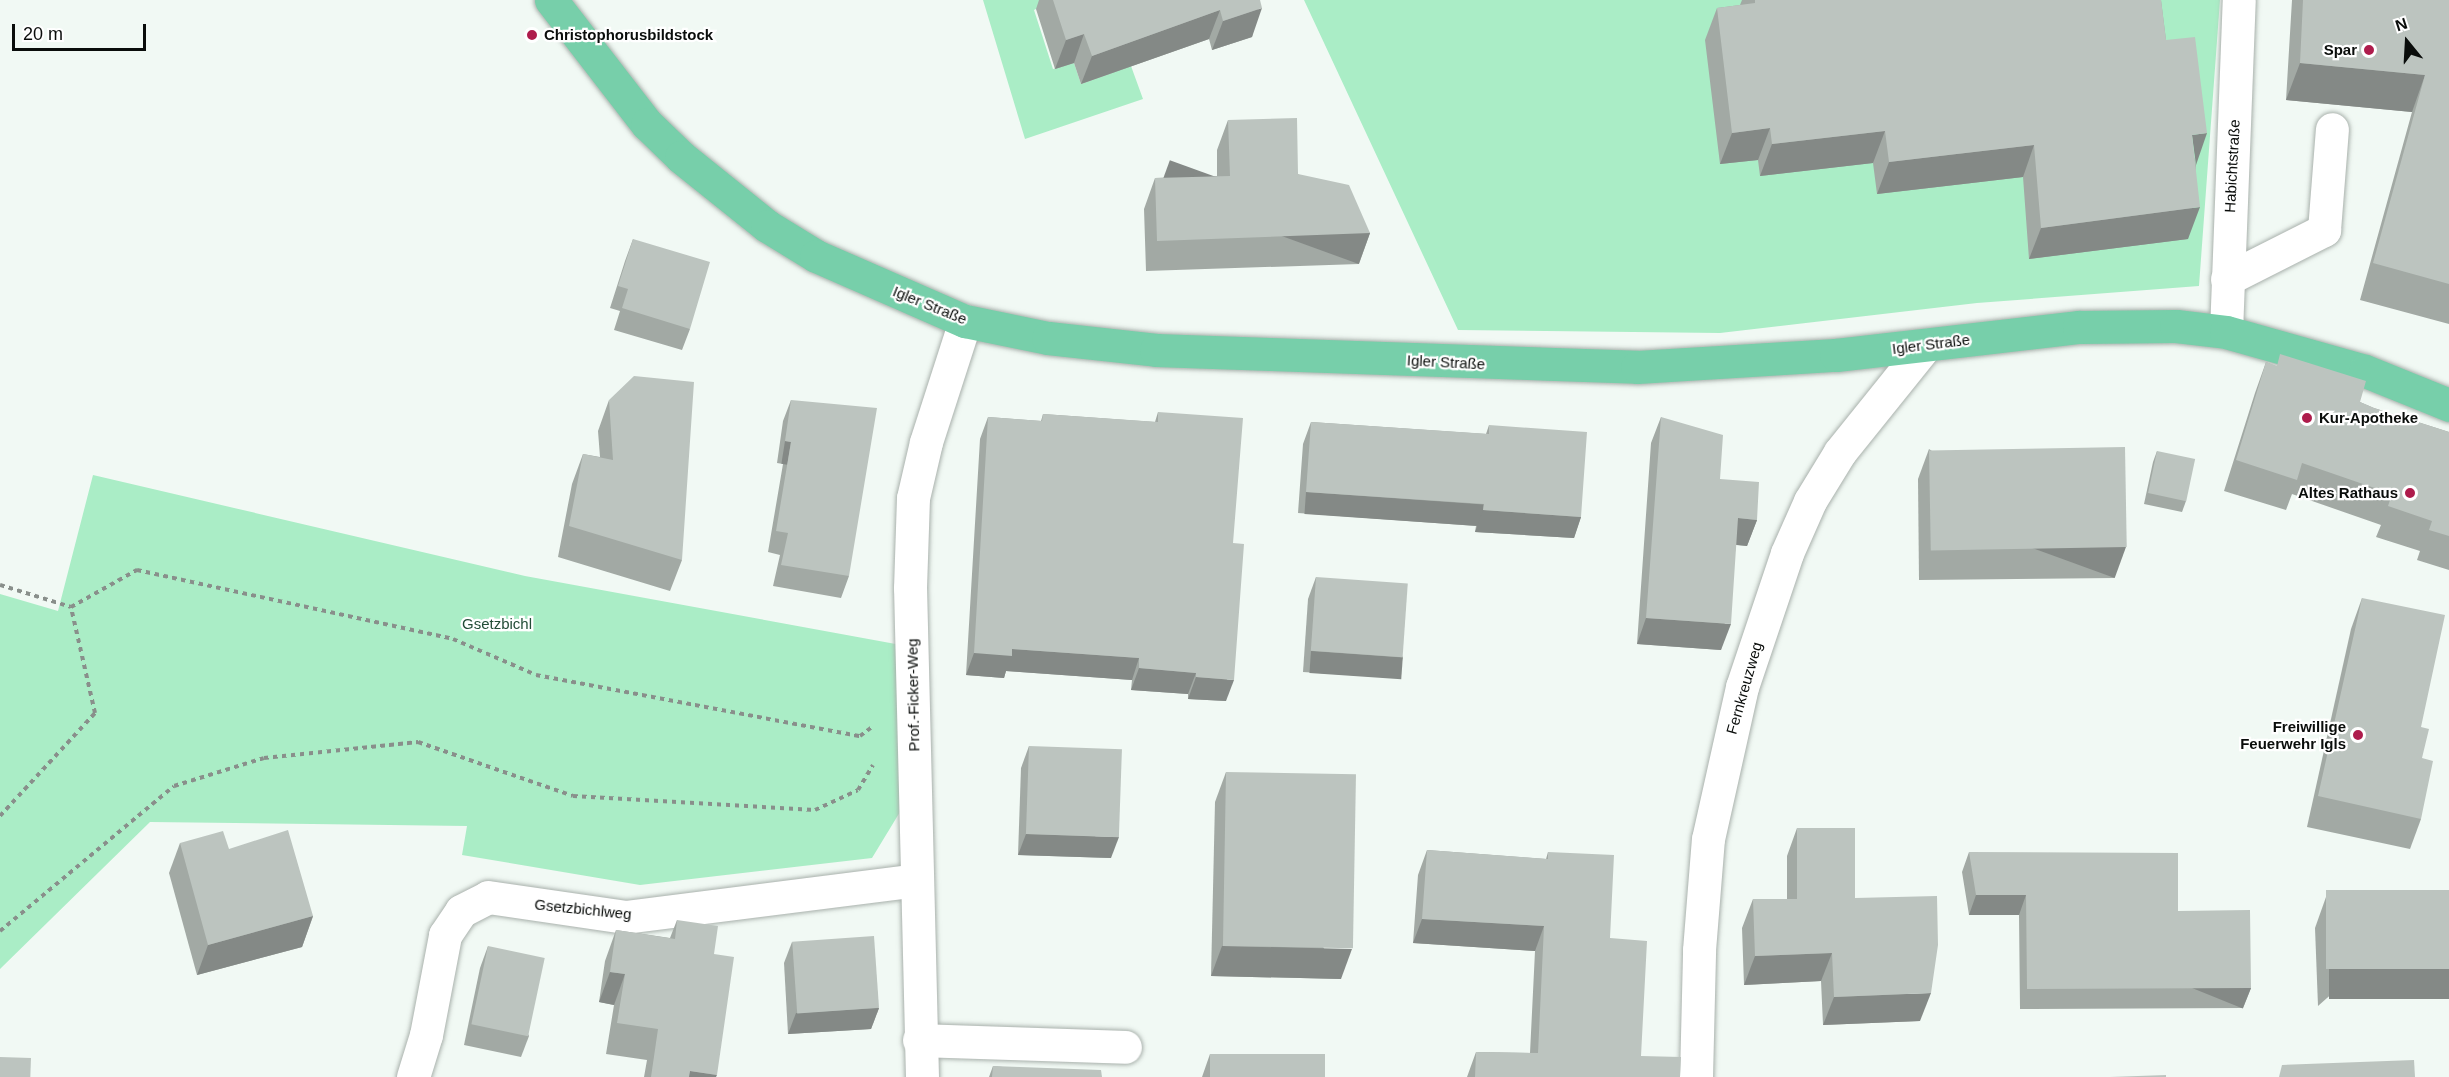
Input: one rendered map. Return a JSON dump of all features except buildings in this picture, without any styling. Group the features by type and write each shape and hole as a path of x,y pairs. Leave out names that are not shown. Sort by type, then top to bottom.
{"main road":[{"name":"Igler Straße","path":"551,0 647,124 681,157 767,226 816,256 965,321 1048,338 1156,350 1506,365 1637,367 1728,364 1926,345 2079,327 2176,326 2226,332 2366,371 2449,405"}],"street":[{"name":"Habichtstraße","path":"2226,332 2239,0"},
{"path":"2227,279 2324,230 2332,129"},
{"name":"Prof.-Ficker-Weg","path":"922,1077 919,1040 913,697 913,498 926,442 965,321"},
{"name":"Fernkreuzweg","path":"1696,1077 1699,950 1708,839 1742,687 1787,553 1810,501 1840,452 1926,345"},
{"name":"Gsetzbichlweg","path":"413,1077 426,1035 445,935 461,911 488,897 626,916 917,880"},
{"path":"919,1040 1125,1047"}],"path":[{"path":"0,585 71,607 137,570 453,639 536,675 860,736 913,697"},
{"path":"0,816 95,713 71,607"},
{"path":"0,931 174,786 264,758 418,742 573,796 815,810 858,790 876,759"}],"green space":[{"path":"983,0 1054,0 1034,10 1053,69 1074,63 1081,84 1131,66 1143,99 1025,139"},
{"path":"1304,0 2220,0 2199,286 1977,303 1720,333 1458,330"},
{"name":"Gsetzbichl","path":"93,475 525,576 912,647 903,807 872,858 640,885 462,855 467,826 150,822 0,969 0,594 58,611"}],"place":[{"name":"Christophorusbildstock","path":"532,35"},
{"name":"Spar","path":"2369,50"},
{"name":"Kur-Apotheke","path":"2307,418"},
{"name":"Altes Rathaus","path":"2410,493"},
{"name":"Freiwillige Feuerwehr Igls","path":"2358,735"}]}
